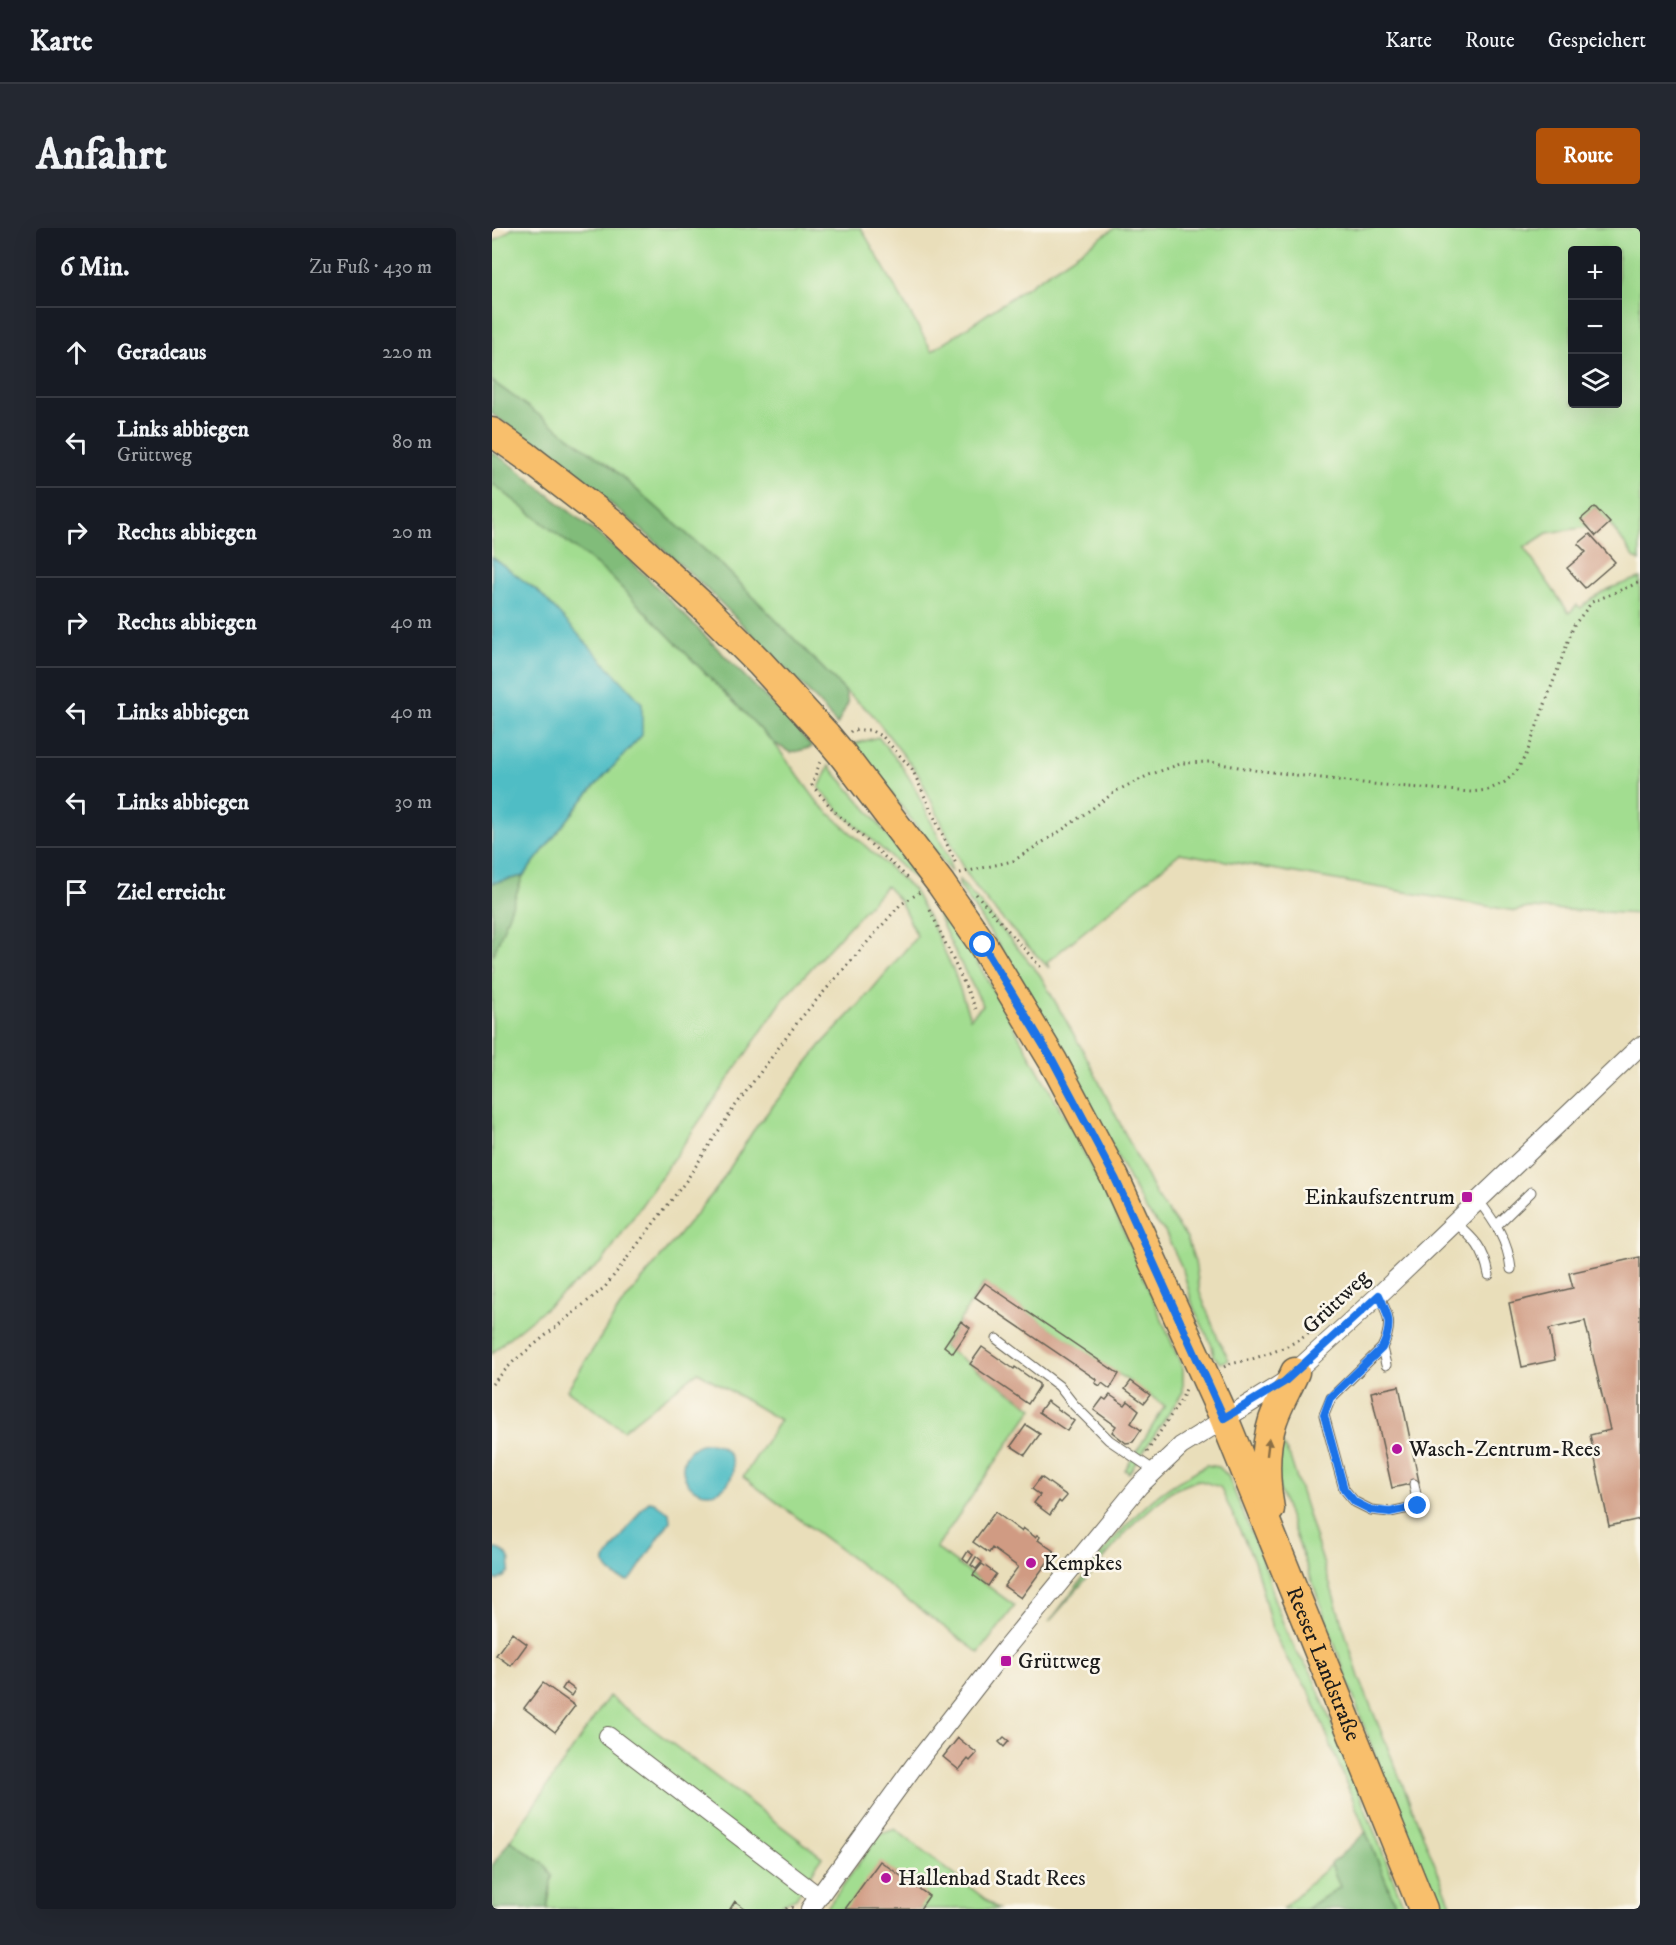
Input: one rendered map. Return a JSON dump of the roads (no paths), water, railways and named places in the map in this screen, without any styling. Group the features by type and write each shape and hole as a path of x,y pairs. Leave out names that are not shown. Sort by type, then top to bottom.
{"main road":[{"name":"Reeser Landstraße","path":"492,432 614,524 707,610 760,663 834,745 941,884 1021,1005 1115,1178 1224,1418 1423,1909"},
{"path":"1277,1547 1267,1490 1267,1448 1273,1421 1295,1372"}],"street":[{"name":"Grüttweg","path":"608,1736 814,1903 914,1766 1006,1648 1139,1486 1181,1446 1284,1382 1379,1295 1640,1046"}],"lane":[{"path":"1497,1225 1531,1192"},
{"path":"1478,1200 1505,1240 1510,1254 1511,1269"},
{"path":"1455,1222 1482,1249 1489,1275"},
{"path":"1379,1295 1390,1321 1387,1338 1382,1348 1330,1398 1324,1415 1344,1489 1355,1502 1371,1510 1390,1512 1418,1506 1414,1484"},
{"path":"997,1339 1059,1386 1074,1405 1109,1440 1155,1471"},
{"path":"1382,1348 1386,1365"}],"water":[{"path":"492,557 540,593 642,703 642,735 587,795 523,876 492,883"},
{"path":"708,1443 722,1447 729,1454 733,1468 729,1482 722,1489 708,1493 694,1489 687,1482 683,1468 687,1454 694,1447"},
{"path":"650,1501 669,1513 670,1521 632,1578 628,1581 624,1580 606,1568 605,1560 643,1507"},
{"path":"492,1549 503,1551 510,1560 509,1572 498,1580 492,1579"}],"place":[{"name":"Einkaufszentrum","path":"1467,1197"},
{"name":"Wasch-Zentrum-Rees","path":"1397,1449"},
{"name":"Kempkes","path":"1031,1563"},
{"name":"Grüttweg","path":"1006,1661"},
{"name":"Hallenbad Stadt Rees","path":"886,1878"}]}
